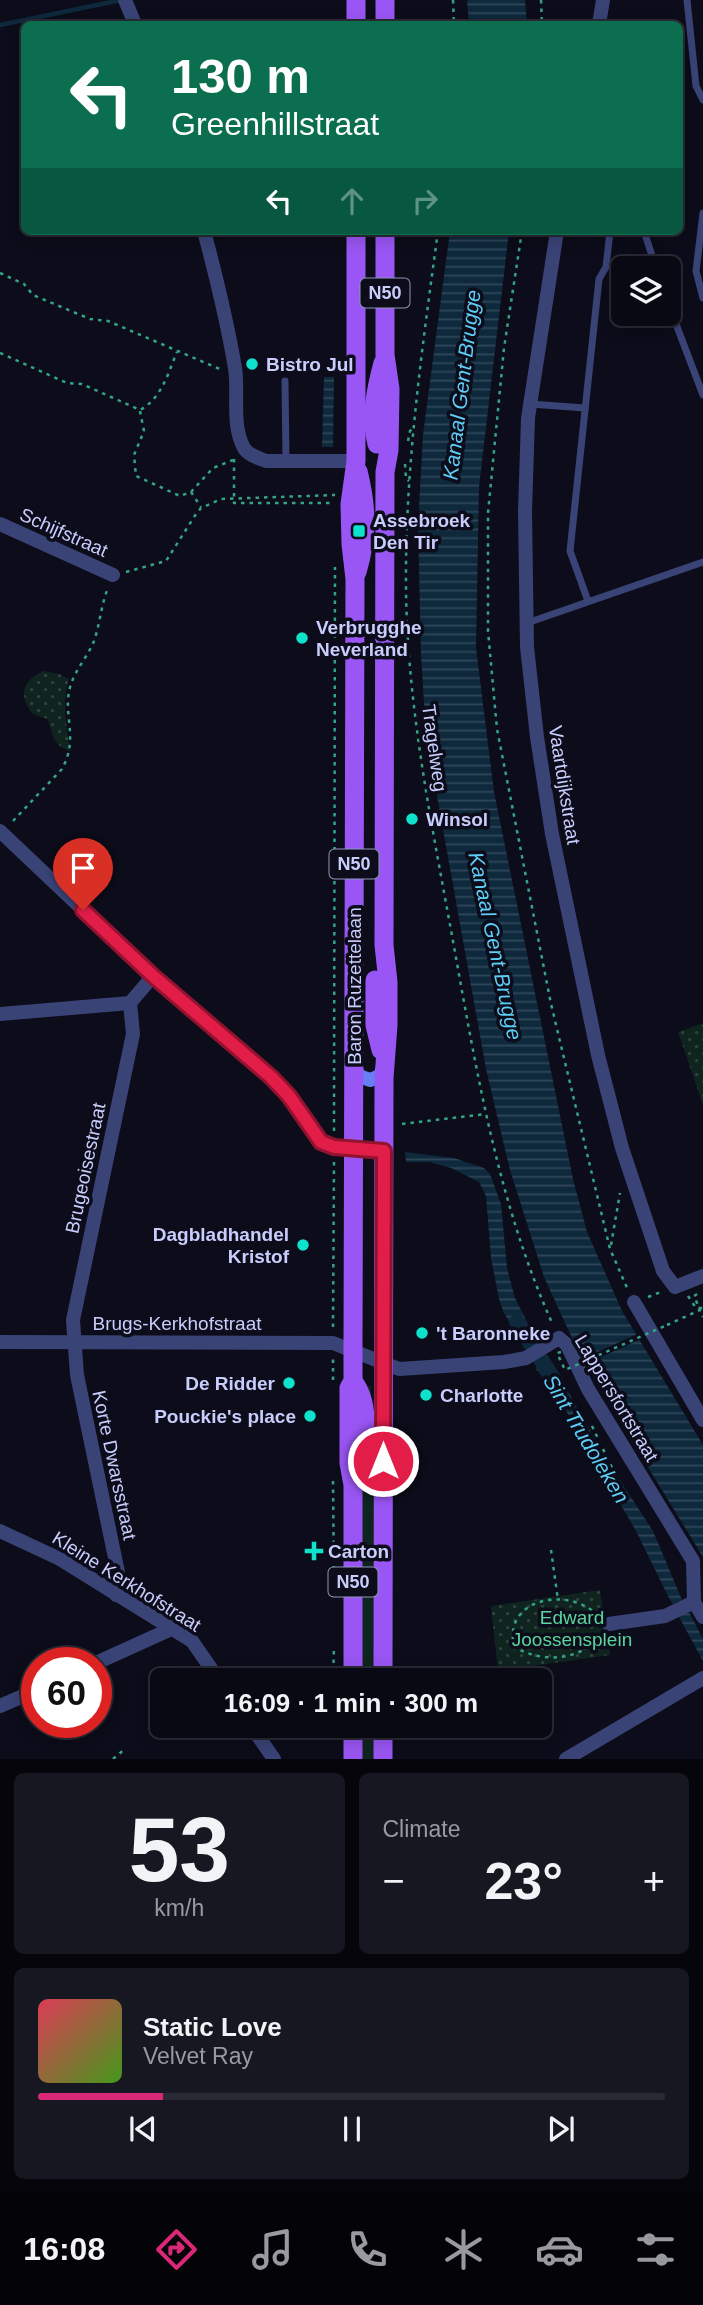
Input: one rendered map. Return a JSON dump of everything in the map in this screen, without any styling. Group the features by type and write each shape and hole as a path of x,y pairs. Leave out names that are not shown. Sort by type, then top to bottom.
{"main road":[{"path":"356,0 356,21"},
{"path":"385,0 385,21"},
{"name":"Baron Ruzettelaan","path":"355,579 365,543 365,497 356,461 356,235"},
{"name":"Baron Ruzettelaan","path":"383,1668 384,1065 375,1025 375,982 384,945 393,470 375,435 375,391 385,355 385,235"},
{"name":"Baron Ruzettelaan","path":"353,1668 353,1485 349,1463 349,1388 353,1381 355,579 342,500 356,461"},
{"path":"354,1065 359,1076 370,1080 380,1076 384,1065"},
{"path":"353,1738 353,1759"},
{"path":"383,1738 383,1759"}],"street":[{"path":"600,21 603,0"},
{"path":"126,3 134,21"},
{"path":"205,235 221,296 235,371 237,419 244,449 254,457 266,461 356,461"},
{"name":"Vaartdijkstraat","path":"555,235 530,404 525,512 526,623 537,737 552,834 598,1055 631,1177 663,1271 675,1287"},
{"name":"Schijfstraat","path":"0,524 113,575"},
{"path":"1,832 153,976 271,1077 289,1096 321,1142 334,1147 384,1151"},
{"path":"0,1014 130,1003 153,976"},
{"name":"Brugeoisestraat","path":"74,1342 73,1320 133,1034 130,1003"},
{"path":"675,1287 703,1276"},
{"path":"634,1302 703,1420"},
{"name":"Brugs-Kerkhofstraat","path":"0,1342 334,1343 353,1351"},
{"name":"Korte Dwarsstraat","path":"74,1342 77,1375 119,1577 116,1595"},
{"name":"Lappersfortstraat","path":"384,1363 399,1369 425,1368 526,1358 542,1349 567,1345 588,1389 693,1561 685,1606"},
{"path":"353,1351 384,1363"},
{"name":"Kleine Kerkhofstraat","path":"0,1531 37,1547 192,1641 211,1668"},
{"path":"606,1624 665,1616 685,1606 703,1617"},
{"path":"112,1656 171,1629"},
{"path":"566,1759 698,1681"},
{"path":"0,1706 21,1697"},
{"path":"259,1738 274,1759"}],"lane":[{"path":"687,0 696,86 703,100"},
{"path":"703,212 696,271 703,299"},
{"path":"588,601 570,551 599,279 606,267 610,235"},
{"path":"645,235 652,256"},
{"path":"677,326 703,395"},
{"path":"285,381 286,462"},
{"path":"530,404 585,408"},
{"path":"526,623 703,562"}],"path":[{"path":"453,0 454,21"},
{"path":"541,0 541,21"},
{"name":"Tragelweg","path":"437,235 421,351 409,481 406,589 415,704 425,780 486,1114 518,1238 560,1345 557,1353 565,1370 700,1311"},
{"path":"0,273 24,284 33,295 90,319 108,321 221,370 235,371"},
{"path":"140,410 150,404 159,393 177,352"},
{"path":"0,353 67,383 82,384 140,410"},
{"path":"140,410 144,431 134,455 136,476 180,496 191,492 213,468 233,460 244,449"},
{"path":"393,470 402,455 406,479 409,481"},
{"path":"233,460 234,503 329,501 335,504 342,500"},
{"path":"191,492 201,508"},
{"path":"1,832 62,769 67,760 71,740 68,709 70,685 94,640 101,606 113,575 166,561 201,508 221,499 342,500"},
{"path":"384,1126 486,1114"},
{"path":"631,1177 622,1184 610,1249 634,1302 675,1287"},
{"path":"697,1294 694,1296 703,1317"},
{"path":"551,1550 558,1600"},
{"path":"564,1600 582,1604 606,1624 589,1647 576,1653 549,1657 533,1656 524,1654 513,1646 511,1633 516,1617 524,1609 539,1603 564,1600"},
{"path":"113,1759 125,1749"}],"green space":[{"path":"44,671 69,679 65,706 70,751 57,743 48,719 32,713 24,697 28,683"},
{"path":"703,1023 703,1105 678,1032"},
{"path":"371,1386 370,1453 377,1459 375,1668 361,1668 365,1387"},
{"name":"Edward Joossensplein","path":"600,1590 610,1655 519,1668 498,1668 491,1606"},
{"path":"361,1738 375,1738 375,1759 361,1759"}],"water":[{"path":"467,0 525,0 527,21 469,21"},
{"name":"Kanaal Gent-Brugge","path":"449,235 509,235 479,487 476,648 494,792 573,1179 587,1232 622,1311 703,1445 703,1557 597,1384 572,1338 544,1277 510,1170 486,1069 434,779 424,703 418,524 423,435"},
{"path":"324,377 334,377 333,447 322,447"},
{"path":"405,1152 454,1158 484,1168 490,1174 501,1204 507,1268 515,1298 534,1336 522,1343 499,1299 491,1258 486,1196 479,1182 451,1168 429,1162 406,1162"},
{"path":"551,1361 606,1459 653,1531 682,1600 673,1604 670,1600 636,1531 558,1397 536,1369"},
{"path":"688,1610 703,1639 703,1661 678,1615"}],"pier":[{"path":"640,1333 643,1338 583,1365 580,1360"},
{"path":"562,1371 609,1458 620,1474 614,1477"}],"waterway":[{"path":"0,25 121,0"},
{"name":"Sint Trudoleken","path":"517,1322 556,1383"}],"place":[{"name":"Bistro Jul","path":"252,364"},
{"name":"Assebroek Den Tir","path":"359,531"},
{"name":"Verbrugghe Neverland","path":"302,638"},
{"name":"Winsol","path":"412,819"},
{"name":"Dagbladhandel Kristof","path":"303,1245"},
{"name":"'t Baronneke","path":"422,1333"},
{"name":"De Ridder","path":"289,1383"},
{"name":"Charlotte","path":"426,1395"},
{"name":"Pouckie's place","path":"310,1416"},
{"name":"Carton","path":"314,1551"}],"route":[{"path":"83,910 213,1030 271,1077 289,1096 321,1142 334,1147 384,1151 383,1461"}]}
